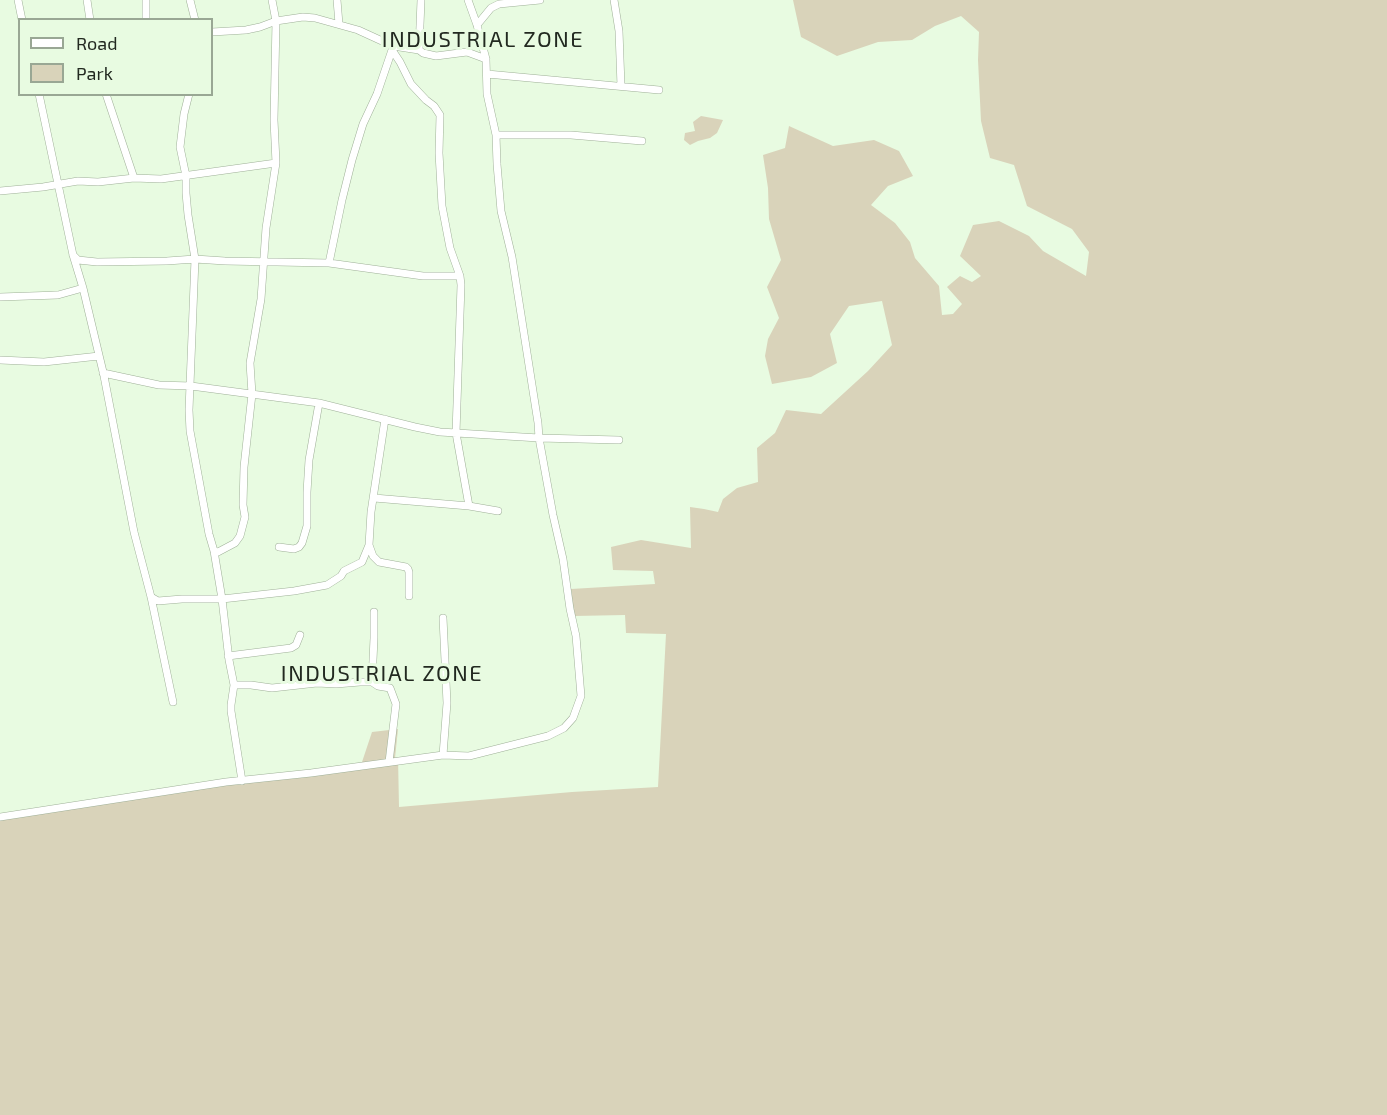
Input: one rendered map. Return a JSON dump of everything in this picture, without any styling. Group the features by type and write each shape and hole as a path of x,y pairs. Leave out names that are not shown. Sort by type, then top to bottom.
{"street":[{"path":"18,0 22,18"},
{"path":"87,0 90,18"},
{"path":"146,0 146,18"},
{"path":"190,0 194,18"},
{"path":"214,551 226,549 235,543 240,536 245,517 244,467 252,394 250,363 261,299 266,228 276,163 274,120 276,21 272,0"},
{"path":"337,0 339,24"},
{"path":"419,50 421,0"},
{"path":"0,817 242,781 443,755 469,756 548,736 564,728 573,718 581,696 576,636 539,438 512,257 501,211 496,135 487,94 486,58 468,0"},
{"path":"477,25 491,8 499,4 540,0"},
{"path":"614,0 619,31 621,86"},
{"path":"213,32 246,30 276,21 303,17 315,18 367,34 393,48 419,50 436,56 467,52 486,58"},
{"path":"329,263 352,160 363,124 377,94 393,48"},
{"path":"393,48 411,84 440,115 439,153 442,206 450,248 461,285 456,433 469,506"},
{"path":"487,74 659,90"},
{"path":"39,96 73,255 103,373 134,532 151,597 173,702"},
{"path":"107,96 134,178"},
{"path":"188,96 183,114 180,147 186,176 188,215 195,259 190,431 222,599 228,656 234,685 231,705 242,781"},
{"path":"496,135 571,135 642,141"},
{"path":"0,191 43,188 78,181 161,179 276,163"},
{"path":"73,255 78,260 97,262 195,259 329,263 423,276 460,276"},
{"path":"0,297 58,295 83,288"},
{"path":"0,360 44,362 99,356"},
{"path":"103,373 159,385 191,386 319,403 416,427 456,433 619,440"},
{"path":"279,547 294,549 299,547 308,526 309,460 319,403"},
{"path":"151,597 158,601 222,599 294,591 327,585 341,576 344,571 362,562 369,545 385,418"},
{"path":"374,498 469,506 498,511"},
{"path":"369,545 373,556 379,562 408,569 409,596"},
{"path":"372,682 374,612"},
{"path":"443,618 447,703 443,755"},
{"path":"228,656 291,648 296,645 300,635"},
{"path":"234,685 272,688 360,681 390,688 396,704 389,762"}],"green space":[{"path":"793,0 1387,0 1387,1115 0,1115 0,817 361,765 372,732 398,729 395,758 398,757 399,807 658,787 666,634 626,633 625,615 574,616 571,589 655,584 653,571 613,570 611,547 641,540 691,548 690,507 718,512 723,499 737,488 758,482 757,448 775,433 786,410 821,414 868,371 892,345 882,301 849,306 830,334 837,363 811,377 772,384 765,356 768,339 779,318 767,287 781,260 769,219 768,188 763,155 785,148 789,126 833,146 874,140 899,151 913,176 888,186 871,205 895,223 910,242 915,258 939,286 942,315 953,314 962,304 947,287 960,276 972,282 981,276 960,256 973,225 999,221 1029,236 1043,251 1086,276 1089,252 1072,229 1027,206 1014,165 990,158 981,121 979,32 961,16 935,26 912,40 878,42 837,56 801,37"},
{"path":"701,116 723,120 717,133 690,145 684,140 685,133 695,131 693,122"}],"district":[{"name":"INDUSTRIAL ZONE","path":"483,40"},
{"name":"INDUSTRIAL ZONE","path":"382,674"}]}
